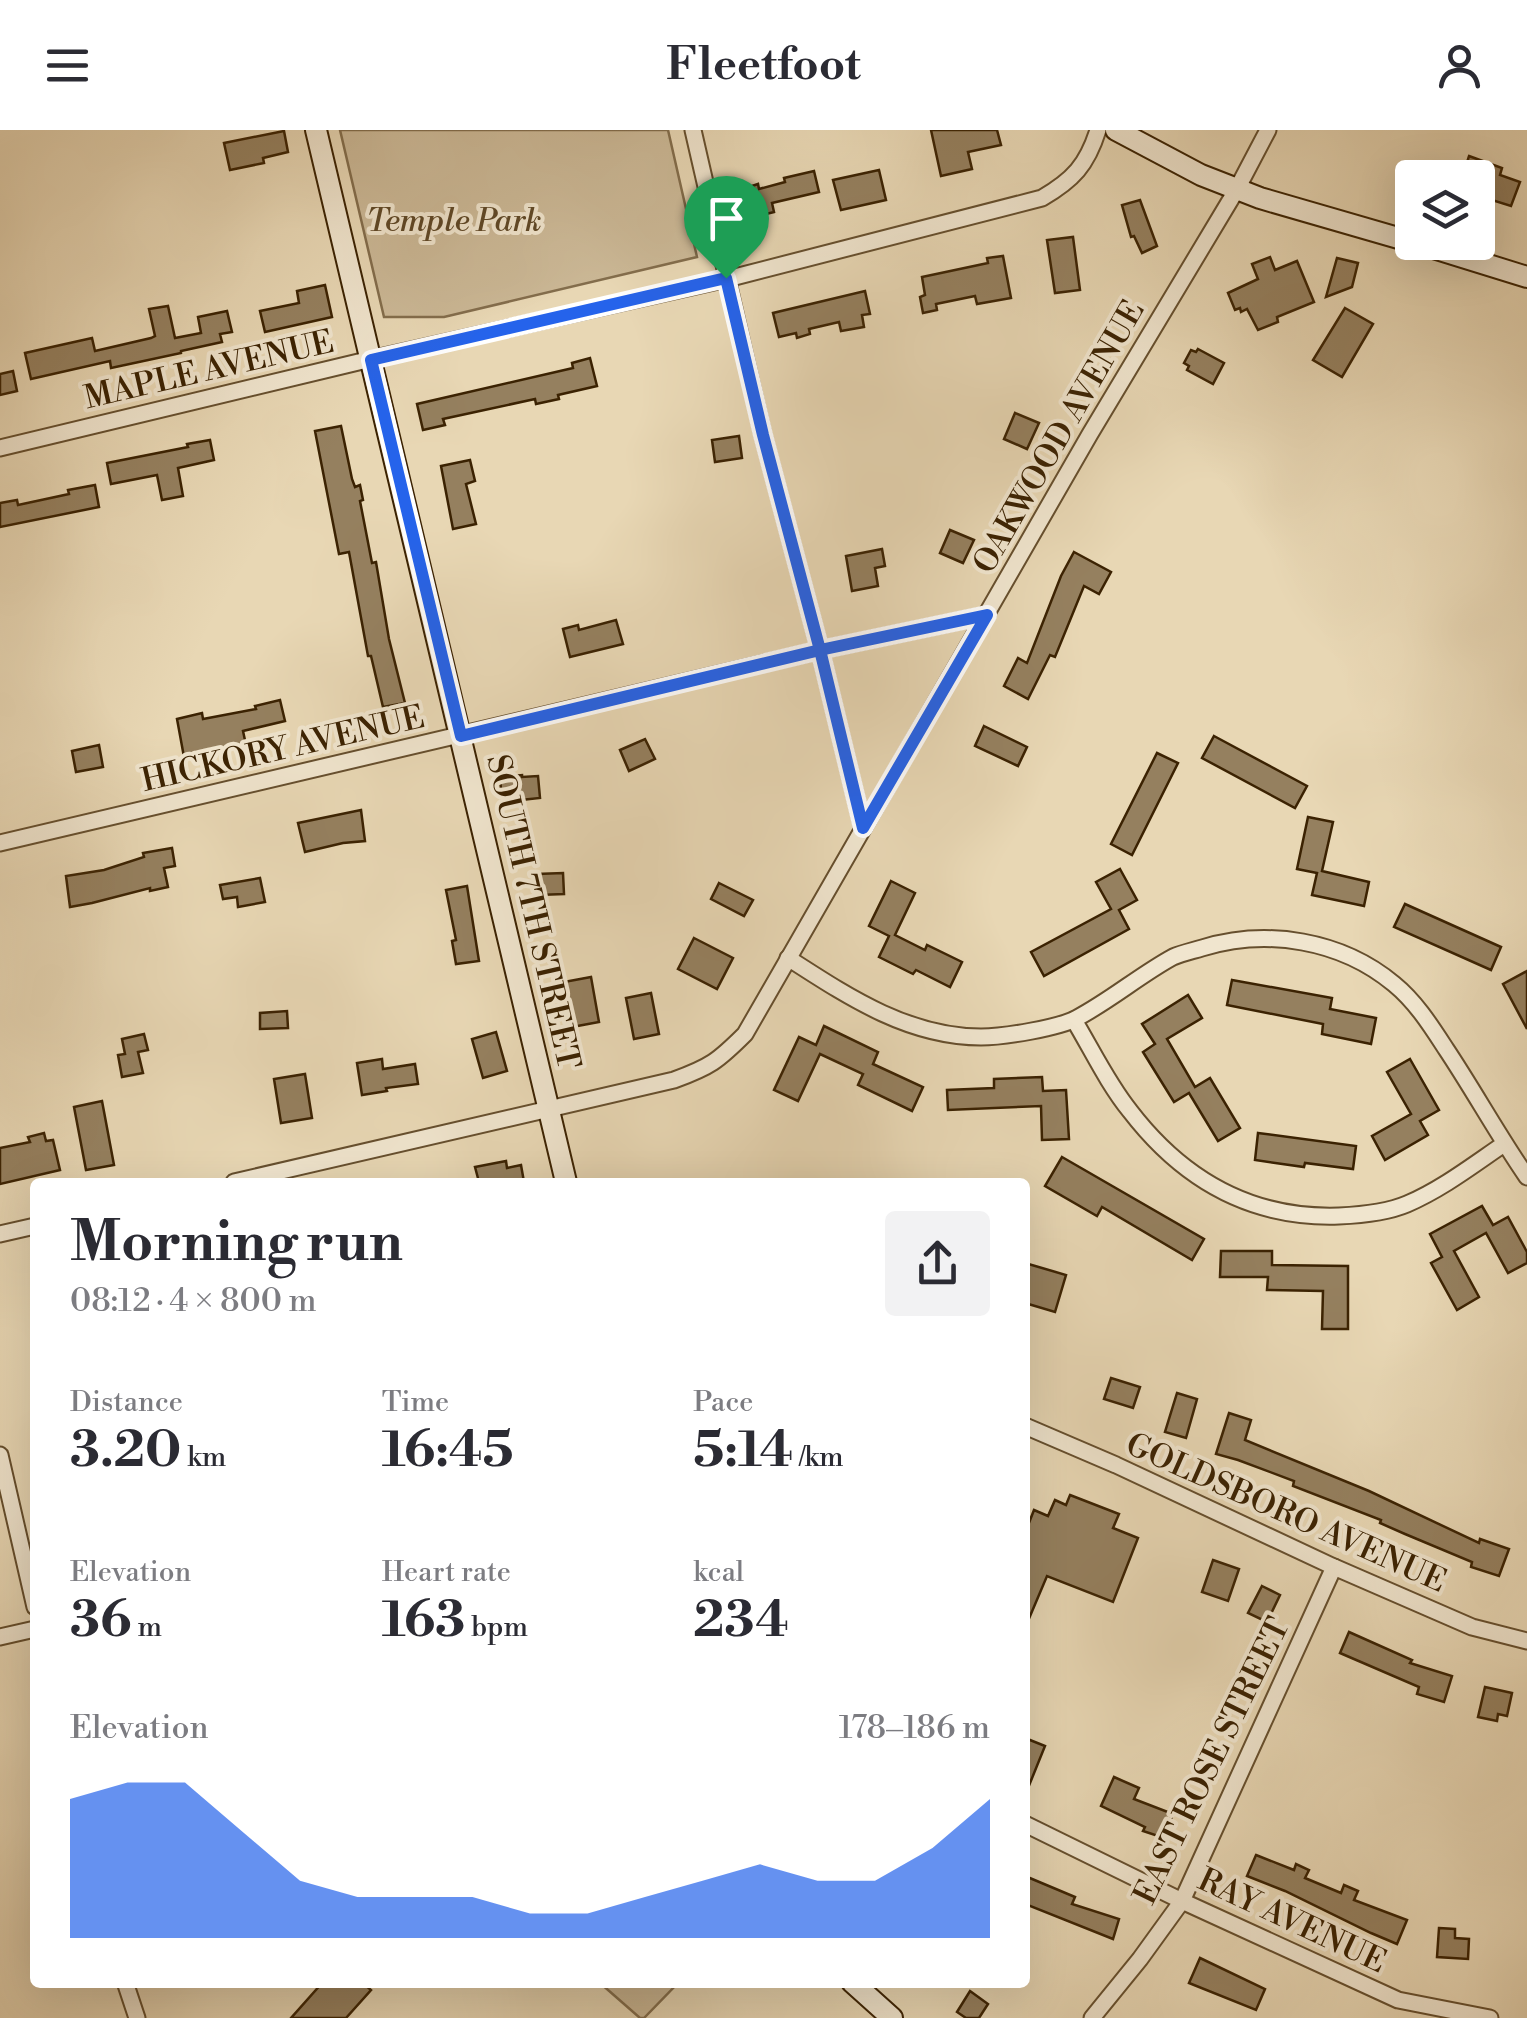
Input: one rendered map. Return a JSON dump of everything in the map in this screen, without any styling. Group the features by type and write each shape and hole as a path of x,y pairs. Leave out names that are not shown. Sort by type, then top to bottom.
{"street":[{"name":"SOUTH 7TH STREET","path":"316,130 565,1178"},
{"path":"693,130 763,435 863,828"},
{"name":"MAPLE AVENUE","path":"0,448 726,278 1042,198 1076,172 1090,155 1098,130"},
{"path":"1116,130 1201,175 1260,198 1395,237"},
{"name":"OAKWOOD AVENUE","path":"251,1178 674,1080 705,1069 745,1034 1268,130"},
{"path":"1472,260 1527,277"},
{"name":"HICKORY AVENUE","path":"0,843 577,706 987,615"},
{"path":"788,958 848,997 892,1018 940,1033 982,1037 1074,1020 1176,956 1221,942 1281,938 1316,945 1352,958 1393,983 1420,1010 1527,1176"},
{"path":"1074,1020 1128,1110 1160,1146 1195,1177 1235,1198 1273,1211 1359,1215 1404,1205 1454,1179 1504,1144"},
{"path":"0,1234 30,1227"},
{"name":"GOLDSBORO AVENUE","path":"1030,1428 1334,1568 1472,1627 1527,1641"},
{"path":"0,1455 30,1584"},
{"name":"EAST ROSE STREET","path":"1092,2018 1182,1901 1334,1568"},
{"path":"0,1637 30,1630"},
{"name":"RAY AVENUE","path":"1030,1826 1398,2000 1490,2018"},
{"path":"127,1988 137,2018"},
{"path":"859,1988 892,2018"}],"green space":[{"name":"Temple Park","path":"340,130 668,130 697,257 444,317 384,317"},
{"path":"606,1988 673,1988 640,2018"}],"building":[{"path":"931,130 997,130 1001,145 968,152 972,169 941,176"},
{"path":"284,131 288,152 263,158 264,163 230,170 224,143"},
{"path":"1495,165 1502,168 1500,175 1520,182 1511,206 1495,201"},
{"path":"879,170 886,200 841,210 833,180"},
{"path":"814,171 819,192 772,203 774,212 746,215 739,190 758,184 759,189"},
{"path":"1140,200 1157,246 1142,253 1134,236 1131,237 1122,205"},
{"path":"1073,237 1080,290 1055,293 1047,240"},
{"path":"1003,256 1011,298 977,304 975,296 936,304 937,310 923,313 922,277 988,263 987,258"},
{"path":"1270,257 1275,270 1297,261 1314,302 1277,317 1278,322 1258,330 1247,309 1235,310 1228,293 1258,279 1252,264"},
{"path":"1337,258 1358,263 1352,287 1326,297"},
{"path":"325,285 332,317 265,332 260,311 299,303 297,291"},
{"path":"865,291 870,314 862,315 864,327 841,331 839,322 809,329 810,334 797,338 796,333 779,337 773,313"},
{"path":"168,306 175,338 201,333 198,317 227,311 232,332 220,334 222,342 181,353 111,368 110,361 31,379 25,353 92,338 95,351 151,338 155,336 149,309"},
{"path":"1345,308 1373,324 1342,377 1313,360"},
{"path":"1198,349 1224,363 1213,384 1187,370 1189,366 1184,363 1191,350"},
{"path":"590,358 597,386 536,404 535,399 443,419 445,425 423,430 417,404 573,368 572,363"},
{"path":"13,371 17,391 0,395 0,374"},
{"path":"1015,413 1039,423 1027,449 1004,439"},
{"path":"341,426 352,479 355,487 360,485 372,563 376,562 405,703 383,707 368,656 349,552 339,554 315,431"},
{"path":"739,436 742,458 715,462 712,440"},
{"path":"210,440 214,460 178,468 183,496 162,500 157,475 111,484 107,463"},
{"path":"470,460 475,481 466,484 476,524 453,529 441,466"},
{"path":"95,485 99,507 0,527 0,503 17,500 18,505"},
{"path":"950,530 974,540 963,563 940,553"},
{"path":"882,549 885,566 875,568 878,586 852,591 846,556"},
{"path":"1074,552 1111,572 1099,594 1084,586 1055,657 1050,655 1028,699 1004,686 1018,658 1027,663"},
{"path":"616,620 623,644 570,657 563,629 578,625 579,630"},
{"path":"280,700 285,721 243,731 246,745 184,757 177,719 202,713 203,719"},
{"path":"984,726 1027,747 1018,766 975,746"},
{"path":"1214,736 1307,786 1295,808 1202,758"},
{"path":"645,739 655,759 629,771 620,750"},
{"path":"99,745 103,767 76,772 72,751"},
{"path":"1157,753 1178,763 1132,855 1111,844"},
{"path":"538,776 540,798 502,802 500,777"},
{"path":"361,810 365,841 305,852 298,823"},
{"path":"1308,817 1333,822 1322,871 1369,882 1364,906 1312,895 1317,873 1297,869"},
{"path":"172,848 175,866 164,868 168,887 70,907 66,876 104,870 144,857 143,853"},
{"path":"1120,869 1137,900 1119,910 1129,929 1044,976 1031,952 1111,909 1096,882"},
{"path":"563,873 564,894 538,895 537,874"},
{"path":"260,878 265,902 238,907 237,897 223,899 220,885"},
{"path":"891,881 915,893 895,935 962,962 950,987 879,957 889,936 869,926"},
{"path":"719,883 753,900 744,916 711,899"},
{"path":"467,886 479,961 456,964 452,941 456,940 446,890"},
{"path":"1405,904 1501,947 1491,970 1394,927"},
{"path":"694,938 733,958 717,989 678,969"},
{"path":"1527,971 1527,1029 1503,984"},
{"path":"591,977 599,1022 572,1027 564,982"},
{"path":"1232,980 1332,998 1330,1009 1376,1018 1371,1044 1322,1034 1323,1024 1227,1005"},
{"path":"651,993 659,1034 634,1039 626,998"},
{"path":"1188,995 1202,1018 1167,1039 1195,1087 1210,1078 1240,1128 1218,1141 1189,1093 1174,1102 1143,1052 1155,1044 1142,1024"},
{"path":"287,1011 288,1028 260,1029 260,1013"},
{"path":"824,1026 878,1052 873,1064 923,1087 912,1111 858,1085 863,1074 820,1054 798,1101 774,1090 799,1037 816,1045"},
{"path":"496,1032 507,1071 483,1078 472,1039"},
{"path":"144,1034 148,1050 138,1052 143,1073 122,1077 118,1055 125,1054 122,1039"},
{"path":"382,1059 383,1069 415,1064 418,1084 362,1095 357,1063"},
{"path":"1410,1059 1439,1110 1420,1121 1428,1135 1385,1160 1372,1136 1411,1114 1387,1072"},
{"path":"305,1074 312,1118 281,1123 274,1079"},
{"path":"1042,1077 1043,1091 1066,1090 1069,1139 1042,1140 1041,1106 948,1110 947,1090 994,1088 994,1079"},
{"path":"102,1101 114,1165 86,1170 74,1107"},
{"path":"44,1133 46,1141 53,1140 60,1170 0,1184 0,1148 30,1142 28,1137"},
{"path":"1258,1133 1356,1146 1353,1169 1255,1160"},
{"path":"1062,1157 1204,1239 1192,1260 1102,1207 1097,1216 1045,1186"},
{"path":"506,1161 507,1168 521,1165 523,1178 478,1178 475,1167"},
{"path":"1482,1206 1493,1225 1508,1217 1527,1252 1527,1263 1508,1273 1486,1233 1454,1251 1479,1297 1457,1310 1431,1263 1442,1257 1430,1234"},
{"path":"1221,1251 1272,1251 1272,1265 1348,1266 1348,1329 1322,1329 1323,1291 1267,1290 1268,1277 1220,1277"},
{"path":"1030,1264 1066,1275 1055,1312 1030,1304"},
{"path":"1111,1378 1140,1387 1133,1408 1104,1399"},
{"path":"1177,1393 1197,1399 1186,1438 1165,1432"},
{"path":"1229,1413 1251,1420 1245,1440 1369,1491 1479,1543 1480,1539 1509,1549 1499,1576 1471,1567 1472,1562 1380,1523 1381,1520 1293,1486 1294,1481 1216,1454"},
{"path":"1070,1495 1119,1514 1113,1528 1138,1538 1113,1602 1047,1576 1030,1616 1030,1520 1034,1510 1048,1516 1055,1500 1066,1505"},
{"path":"1213,1560 1239,1569 1228,1601 1202,1592"},
{"path":"1262,1586 1280,1595 1267,1622 1248,1613"},
{"path":"1349,1632 1412,1660 1410,1663 1452,1676 1444,1702 1417,1694 1419,1687 1340,1653"},
{"path":"1485,1687 1512,1693 1507,1716 1498,1714 1497,1721 1478,1717"},
{"path":"1030,1740 1045,1746 1030,1783"},
{"path":"1114,1777 1139,1788 1134,1799 1173,1814 1164,1838 1143,1831 1145,1827 1101,1806"},
{"path":"1256,1855 1294,1870 1296,1864 1309,1870 1305,1878 1341,1893 1344,1885 1358,1891 1354,1900 1407,1920 1397,1944 1247,1876"},
{"path":"1030,1878 1075,1897 1072,1904 1119,1919 1113,1939 1030,1906"},
{"path":"1439,1928 1455,1929 1455,1938 1469,1939 1468,1959 1437,1957"},
{"path":"1200,1958 1265,1989 1256,2010 1189,1983"},
{"path":"318,1988 371,1990 346,2018 291,2018"},
{"path":"970,1991 988,2004 979,2018 966,2018 957,2012"}],"route":[{"path":"726,278 371,360 461,736 820,650 863,828 987,615 820,650 726,278"}]}
